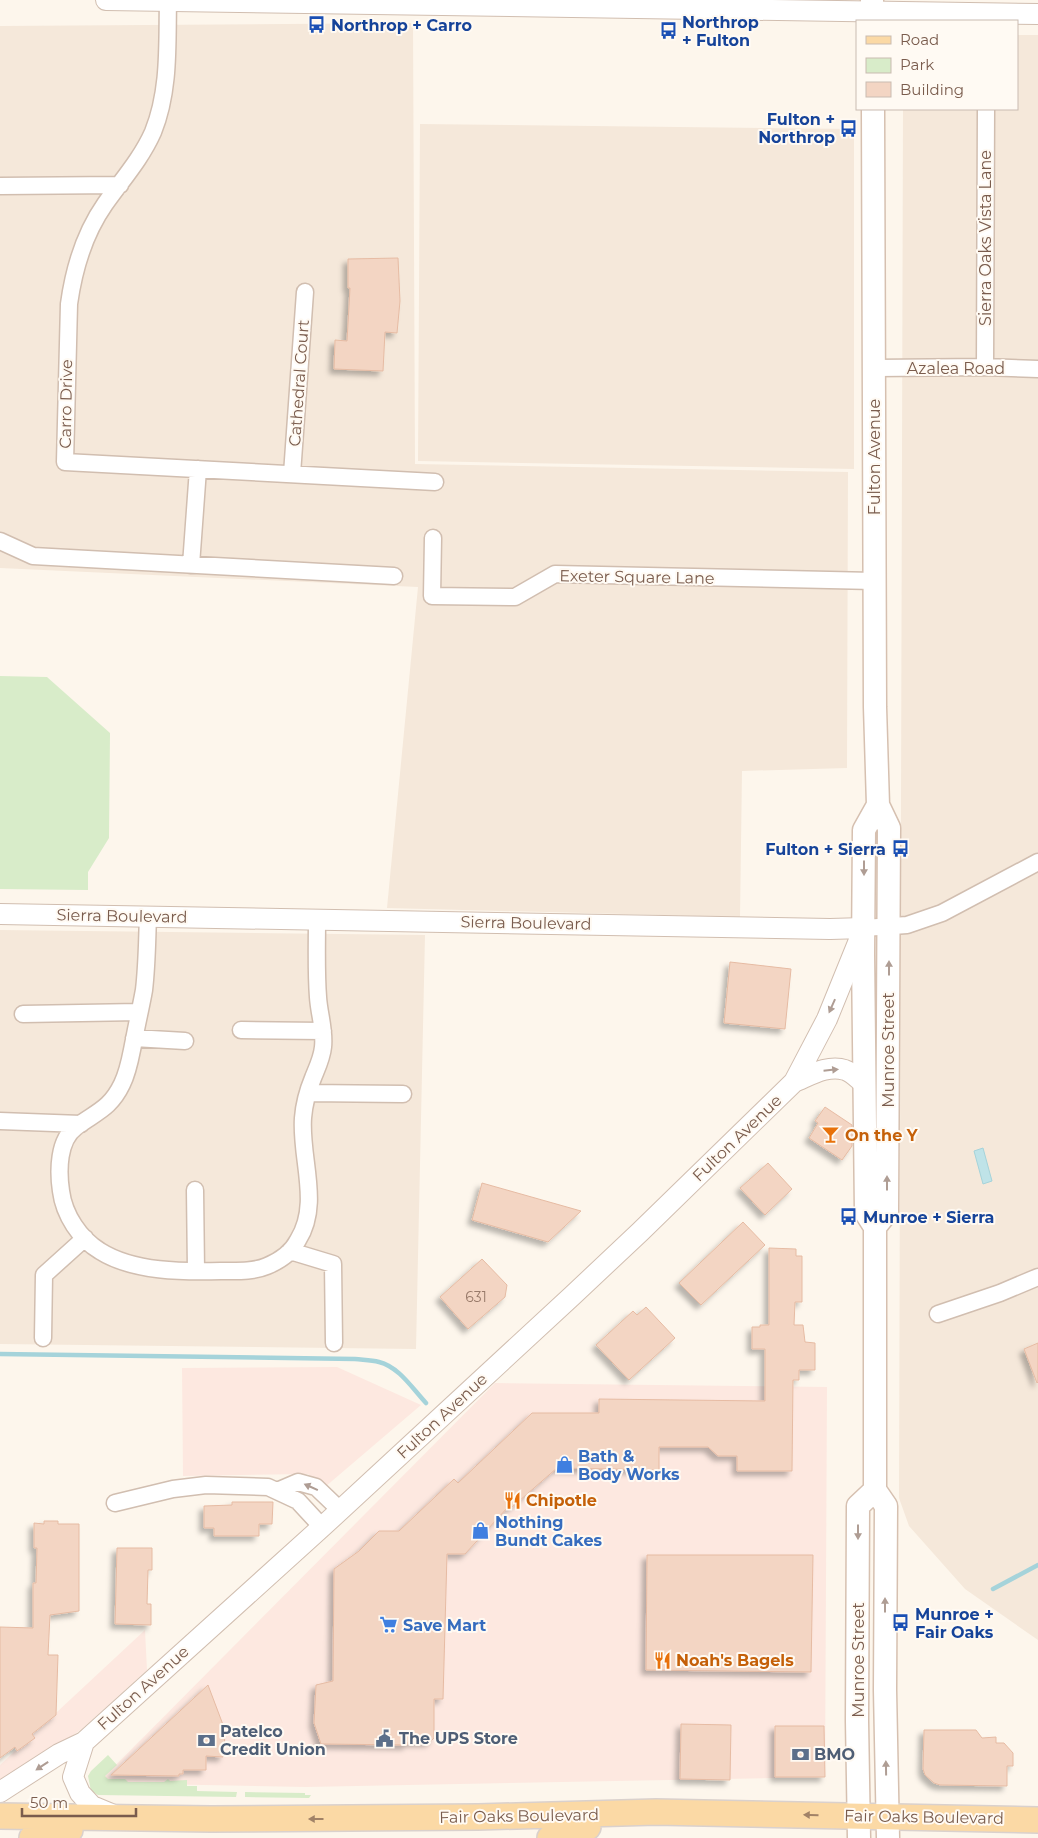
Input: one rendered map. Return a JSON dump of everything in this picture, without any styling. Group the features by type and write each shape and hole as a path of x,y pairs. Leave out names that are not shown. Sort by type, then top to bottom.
{"main road":[{"name":"Fulton Avenue","path":"873,110 875,707 878,805 889,828 889,928"},
{"name":"Fulton Avenue","path":"864,928 864,830 878,805"},
{"name":"Munroe Street","path":"864,928 866,1212 875,1228 875,1490 886,1506 884,1690 888,1827"},
{"name":"Munroe Street","path":"875,1228 887,1212 889,928"},
{"name":"Munroe Street","path":"860,1827 857,1721 858,1506 875,1490"},
{"name":"Fair Oaks Boulevard","path":"0,1816 193,1819 478,1817 656,1812 860,1827 1038,1820"},
{"path":"550,1838 554,1833 565,1828 614,1826 630,1823 656,1812"},
{"path":"326,1838 330,1835 454,1832 472,1829 478,1817"},
{"path":"32,1838 39,1832 52,1829 152,1831 186,1828 193,1819"},
{"path":"0,1831 7,1831 16,1838"}],"street":[{"path":"106,0 413,2 872,11 986,17 1038,14"},
{"name":"Carro Drive","path":"168,0 167,70 157,122 140,158 104,206 88,233 77,262 72,283 69,304 65,462 435,482"},
{"name":"Sierra Oaks Vista Lane","path":"985,368 986,110"},
{"path":"0,186 120,185"},
{"name":"Cathedral Court","path":"292,474 305,292"},
{"name":"Azalea Road","path":"875,368 1038,370"},
{"path":"191,565 198,469"},
{"name":"Exeter Square Lane","path":"433,538 432,596 515,596 555,574 874,581"},
{"path":"0,542 33,556 394,576"},
{"name":"Sierra Boulevard","path":"0,914 830,929 889,928 907,925 942,913 1038,862"},
{"path":"148,916 147,955 143,992 128,1069 114,1098 103,1110 68,1134 64,1143 60,1172 61,1194 72,1223 84,1238 100,1251 118,1260 151,1267 196,1271 250,1271 266,1267 290,1251 299,1240 306,1222 308,1209 303,1117 308,1093 321,1059 323,1048 323,1031 318,1001 317,919"},
{"name":"Fulton Avenue","path":"0,1792 59,1754 84,1742 322,1527 640,1232 794,1082 826,1019 864,928"},
{"path":"23,1014 139,1012"},
{"path":"241,1030 323,1031"},
{"path":"134,1038 184,1041"},
{"name":"Fulton Avenue","path":"794,1082 834,1068 846,1070 865,1084"},
{"path":"308,1093 403,1094"},
{"path":"0,1121 81,1124"},
{"path":"195,1190 196,1271"},
{"path":"43,1338 44,1275 84,1238"},
{"path":"290,1251 333,1264 334,1344"},
{"path":"938,1314 1038,1277"},
{"path":"277,1491 298,1482 316,1487 340,1510"},
{"path":"115,1503 173,1488 206,1485 268,1487 298,1501 322,1527"},
{"name":"Fulton Avenue","path":"84,1742 73,1777 80,1793 92,1806 120,1818"}],"shaded area":[{"path":"413,23 415,464 848,472 847,768 742,771 740,917 387,908 418,587 0,568 0,26"},
{"path":"1018,35 1038,35 1038,1640 965,1589 909,1526 899,1498 903,110 1018,110"},
{"path":"420,124 854,129 854,469 418,461"},
{"path":"0,930 425,935 416,1349 0,1344"},
{"path":"337,1367 421,1405 325,1487 308,1474 183,1476 182,1368"},
{"path":"495,1383 827,1387 825,1777 306,1787 98,1783"},
{"path":"145,1630 147,1670 83,1728 23,1772 0,1785 0,1765"}],"green space":[{"path":"0,676 47,677 110,733 109,838 88,872 88,890 0,889"},
{"path":"108,1755 117,1765 105,1776 108,1779 125,1779 128,1782 164,1782 168,1779 170,1781 187,1780 187,1786 197,1786 197,1791 237,1792 236,1797 98,1795 91,1791 88,1776"},
{"path":"245,1792 305,1793 305,1795 311,1795 309,1798 245,1797"}],"water":[{"path":"983,1148 992,1181 983,1184 974,1151"}],"building":[{"path":"398,258 400,301 397,333 385,332 383,371 334,369 335,340 347,341 350,288 348,288 348,259"},
{"path":"730,962 791,969 785,1029 724,1023"},
{"name":"On the Y","path":"825,1107 852,1125 852,1146 842,1160 809,1138 818,1123 815,1121"},
{"path":"768,1163 792,1189 765,1215 740,1188"},
{"path":"482,1183 581,1211 548,1242 472,1220"},
{"path":"743,1222 765,1245 701,1305 679,1283"},
{"path":"769,1248 796,1249 796,1256 802,1256 802,1302 795,1302 794,1325 803,1325 805,1342 815,1343 815,1370 799,1370 799,1380 793,1380 792,1471 737,1471 737,1456 718,1456 708,1447 659,1447 659,1470 557,1468 511,1508 509,1506 465,1554 447,1554 443,1699 434,1699 434,1738 430,1742 408,1742 407,1745 321,1744 314,1723 316,1685 333,1681 334,1569 359,1551 379,1531 399,1531 454,1479 458,1483 532,1413 599,1413 599,1399 765,1401 765,1349 752,1349 752,1327 769,1325"},
{"path":"482,1259 507,1285 505,1297 468,1329 440,1297"},
{"path":"646,1307 675,1338 629,1380 596,1345 633,1311 637,1315"},
{"path":"1038,1343 1038,1382 1037,1383 1024,1349"},
{"path":"232,1502 273,1502 272,1524 259,1524 259,1536 214,1536 214,1528 204,1528 204,1506 232,1505"},
{"path":"44,1521 58,1521 58,1524 79,1524 79,1611 50,1615 48,1655 58,1655 56,1715 32,1734 35,1738 17,1751 15,1747 0,1758 0,1627 33,1628 33,1583 36,1583 37,1548 34,1548 34,1523 44,1524"},
{"path":"117,1548 152,1548 152,1570 148,1570 147,1604 151,1604 151,1625 115,1624"},
{"path":"647,1555 813,1555 811,1672 646,1670"},
{"path":"208,1685 225,1730 223,1757 206,1756 206,1770 183,1770 183,1774 179,1774 179,1776 111,1775"},
{"path":"681,1724 731,1725 730,1780 680,1779"},
{"path":"775,1726 824,1726 825,1777 775,1777"},
{"path":"924,1730 976,1730 982,1738 996,1737 996,1743 1004,1743 1013,1753 1013,1766 1007,1766 1007,1786 940,1785 934,1783 925,1775 923,1769"}],"waterway":[{"path":"0,1354 370,1360 393,1368 426,1403"},
{"path":"993,1589 1038,1565"}],"place":[{"name":"Northrop + Carro","path":"317,25"},
{"name":"Northrop + Fulton","path":"668,31"},
{"name":"Fulton + Northrop","path":"849,128"},
{"name":"Fulton + Sierra","path":"900,849"},
{"name":"On the Y","path":"831,1135"},
{"name":"Munroe + Sierra","path":"849,1217"},
{"name":"Bath & Body Works","path":"564,1465"},
{"name":"Chipotle","path":"512,1500"},
{"name":"Nothing Bundt Cakes","path":"481,1531"},
{"name":"Munroe + Fair Oaks","path":"901,1623"},
{"name":"Save Mart","path":"389,1625"},
{"name":"Noah's Bagels","path":"662,1660"},
{"name":"The UPS Store","path":"385,1738"},
{"name":"Patelco Credit Union","path":"206,1740"},
{"name":"BMO","path":"800,1754"}]}
